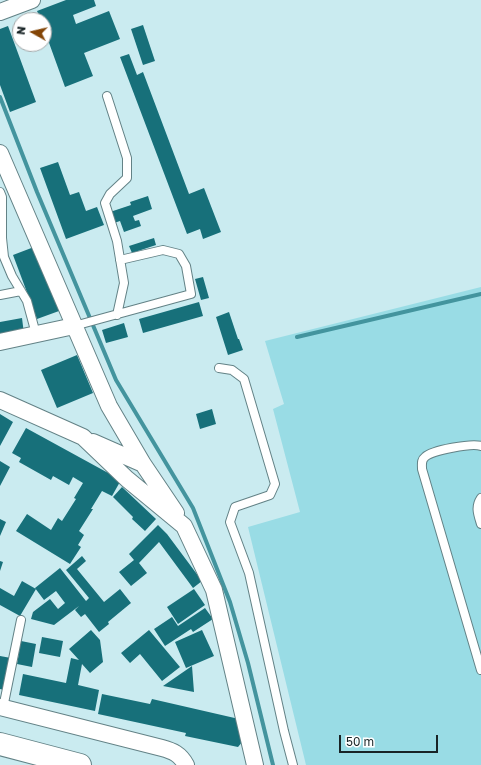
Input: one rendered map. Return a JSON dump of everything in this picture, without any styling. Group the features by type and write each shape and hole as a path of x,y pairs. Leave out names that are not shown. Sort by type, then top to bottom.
{"highway":[{"path":"0,744 80,765"}],"street":[{"path":"0,12 32,0"},
{"path":"0,153 109,406 143,464 184,526 214,590 255,765"},
{"path":"0,342 74,326"},
{"path":"0,400 143,464"},
{"path":"83,438 127,479 184,526"},
{"path":"1,708 162,748 174,752 182,758 186,765"}],"lane":[{"path":"107,96 127,158 127,178 110,194 105,203 117,241 124,283 117,315"},
{"path":"0,192 2,197 2,238 4,257 12,276 27,300 36,334"},
{"path":"74,326 191,294 186,266 179,254 163,250 120,260"},
{"path":"0,296 21,291"},
{"path":"219,368 232,370 244,379 275,484 270,495 235,507 230,522 249,574 293,765"},
{"path":"481,446 472,444 431,453 424,457 422,469 481,670"},
{"path":"481,498 477,510 481,524"},
{"path":"1,708 21,620"}],"shaded area":[{"path":"481,287 481,765 306,765 248,527 300,512 273,409 284,404 265,341"}],"building":[{"path":"66,0 94,0 96,6 73,15 76,24 109,11 120,39 84,53 93,76 65,87 52,51 52,12 37,11"},
{"path":"143,25 155,61 143,65 131,29"},
{"path":"8,26 12,37 12,52 18,52 36,102 10,112 0,85 0,29"},
{"path":"129,54 137,75 143,72 189,194 204,188 221,232 203,239 200,229 187,234 120,57"},
{"path":"58,162 70,195 79,192 86,211 97,207 104,225 66,239 40,168"},
{"path":"148,196 152,209 133,216 135,221 139,220 141,226 124,232 120,221 114,223 110,212 131,205 130,202"},
{"path":"154,238 156,245 132,253 129,246"},
{"path":"34,247 59,311 37,319 13,255"},
{"path":"203,277 209,298 201,300 195,279"},
{"path":"199,302 203,316 143,333 139,319"},
{"path":"229,312 243,350 228,355 216,317"},
{"path":"22,318 24,334 0,339 0,322"},
{"path":"124,323 128,337 106,343 102,330"},
{"path":"77,355 93,393 57,408 41,370"},
{"path":"212,409 216,424 200,429 196,414"},
{"path":"0,414 13,422 0,446"},
{"path":"26,428 121,480 112,496 102,491 91,509 93,509 79,531 84,535 78,545 81,547 70,564 16,531 27,514 51,530 58,518 62,521 76,499 74,498 83,483 73,477 69,485 53,476 51,480 19,462 21,458 12,453"},
{"path":"0,461 10,467 0,486"},
{"path":"122,487 156,519 145,531 132,519 133,517 113,497"},
{"path":"0,519 6,522 0,536"},
{"path":"158,525 167,534 202,581 193,588 159,542 139,563 147,573 131,586 119,572 134,560 129,554"},
{"path":"82,556 86,561 77,569 104,602 120,589 131,603 108,622 109,624 99,632 85,614 81,617 75,610 79,606 54,625 31,619 33,612 50,599 58,609 65,603 56,591 44,600 35,588 60,568 86,601 89,598 66,570"},
{"path":"0,561 3,562 0,571"},
{"path":"22,581 36,589 20,616 0,605 0,588 14,596"},
{"path":"194,589 205,605 178,624 167,607"},
{"path":"205,608 213,619 193,632 191,629 165,646 154,629 172,617 178,626"},
{"path":"91,630 100,640 103,662 90,673 82,664 78,685 99,690 95,711 19,695 23,674 66,683 71,658 79,660 69,649"},
{"path":"149,630 180,667 162,681 140,654 130,663 121,653"},
{"path":"202,630 214,656 186,668 175,642"},
{"path":"42,637 63,641 60,657 39,653"},
{"path":"21,641 36,644 32,667 17,664"},
{"path":"0,656 11,658 4,690 0,689"},
{"path":"192,666 194,692 163,686"},
{"path":"102,694 150,704 152,699 239,719 243,741 238,747 185,736 186,733 98,714"}],"waterway":[{"path":"0,97 37,192 116,380 193,508 230,602 248,663 273,765"},
{"path":"297,337 481,294"}]}
